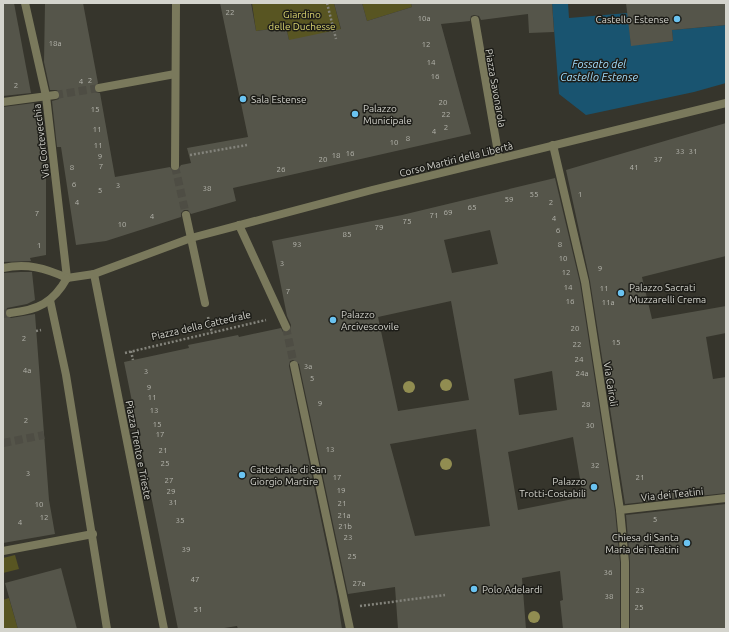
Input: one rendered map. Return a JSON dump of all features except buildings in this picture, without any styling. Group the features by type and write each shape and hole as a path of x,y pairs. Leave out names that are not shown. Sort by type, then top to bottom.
{"street":[{"name":"Via Cortevecchia","path":"24,3 50,95 67,278"},
{"path":"175,166 176,4"},
{"name":"Piazza Savonarola","path":"474,20 499,158"},
{"path":"99,88 176,74"},
{"path":"3,102 50,95"},
{"name":"Corso Martiri della Libertà","path":"67,278 94,274 191,238 239,225 499,158 726,103"},
{"name":"Via Cairoli","path":"553,145 585,282 620,510 626,562 625,629"},
{"path":"186,215 191,238"},
{"path":"239,225 286,327"},
{"name":"Piazza della Cattedrale","path":"191,238 205,303"},
{"path":"3,268 19,265 33,266 48,270 67,278 56,295 50,300 27,311 10,313"},
{"name":"Piazza Trento e Trieste","path":"94,274 164,629"},
{"path":"50,300 66,375 93,534 107,629"},
{"path":"294,365 350,629"},
{"name":"Via dei Teatini","path":"620,510 726,498"},
{"path":"3,551 93,534"}],"path":[{"path":"327,3 336,39"},
{"path":"189,156 246,145"},
{"name":"Piazza della Cattedrale","path":"133,360 131,351 269,319"},
{"path":"346,607 446,595"}],"green space":[{"name":"Giardino delle Duchesse","path":"252,3 334,3 345,46 292,53 286,27 256,31"},
{"name":"Giardino delle Duchesse","path":"362,3 411,3 412,7 367,21"},
{"path":"15,555 19,569 3,573 3,558"},
{"path":"9,598 18,629 3,629 3,600"}],"water":[{"name":"Fossato del Castello Estense","path":"552,3 568,3 569,18 628,13 631,45 673,41 672,30 726,25 726,83 694,92 586,115 559,94"}],"tunnel":[{"path":"55,95 99,88"},
{"path":"175,166 186,215"},
{"path":"3,314 10,313"},
{"path":"286,327 294,365"},
{"path":"3,443 44,435"}],"place":[{"name":"Castello Estense","path":"677,19"},
{"name":"Sala Estense","path":"243,99"},
{"name":"Palazzo Municipale","path":"355,114"},
{"name":"Palazzo Sacrati Muzzarelli Crema","path":"621,293"},
{"name":"Palazzo Arcivescovile","path":"333,320"},
{"name":"Cattedrale di San Giorgio Martire","path":"242,475"},
{"name":"Palazzo Trotti-Costabili","path":"594,487"},
{"name":"Chiesa di Santa Maria dei Teatini","path":"687,543"},
{"name":"Polo Adelardi","path":"474,589"}]}
